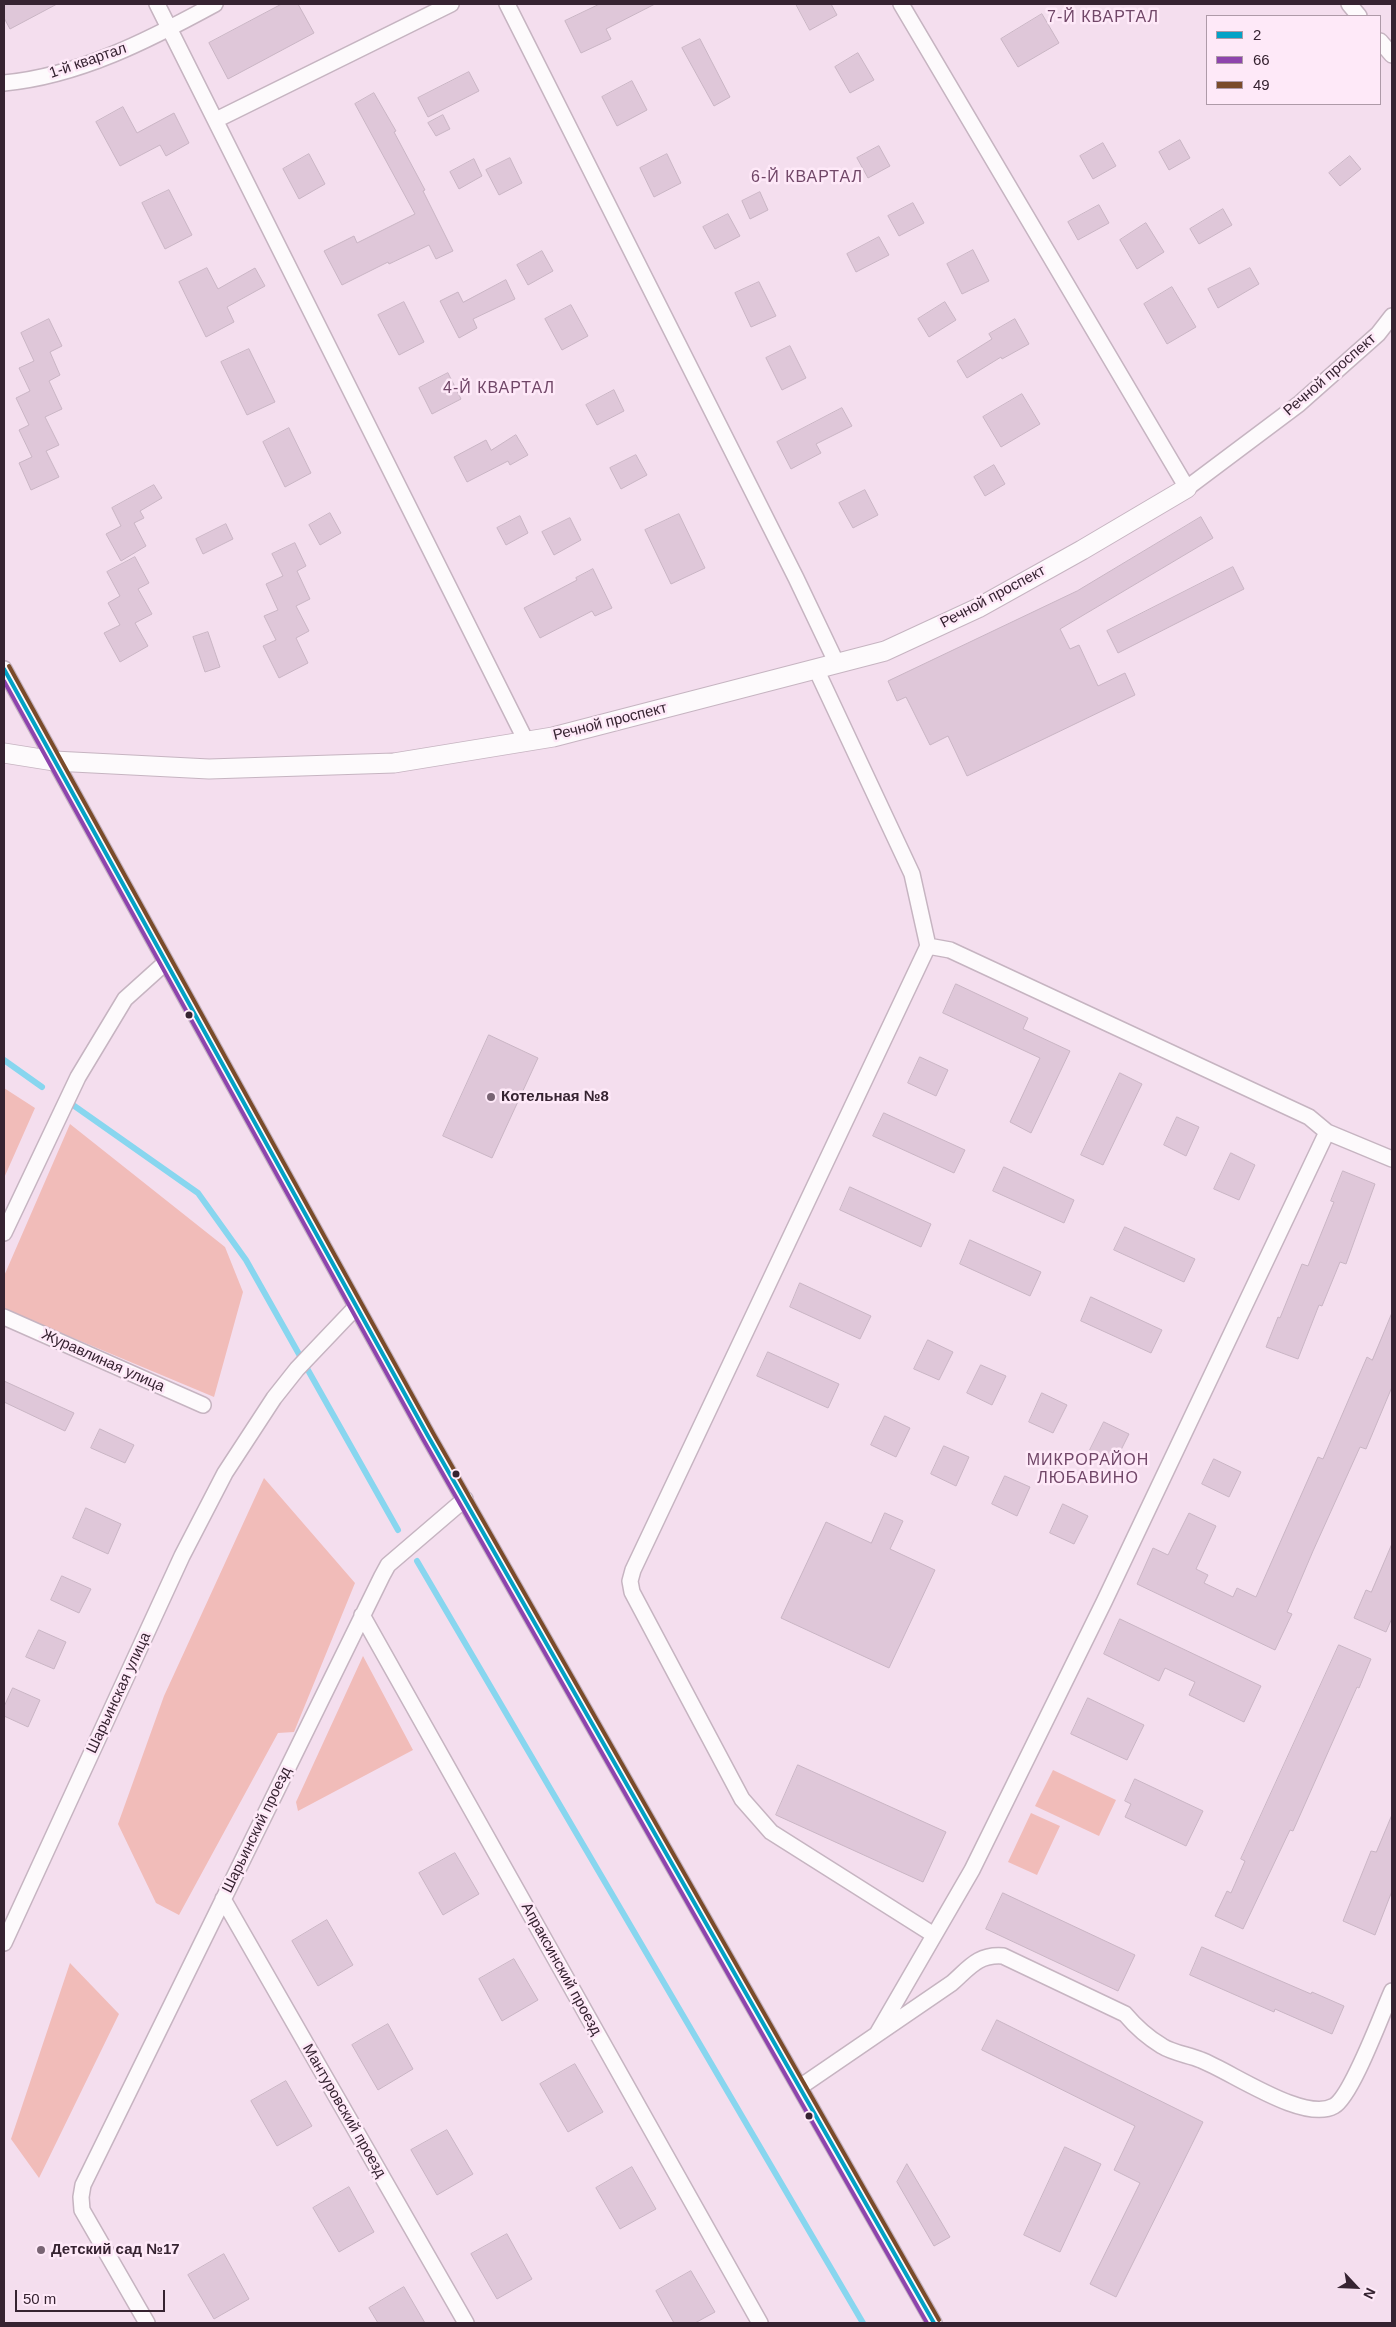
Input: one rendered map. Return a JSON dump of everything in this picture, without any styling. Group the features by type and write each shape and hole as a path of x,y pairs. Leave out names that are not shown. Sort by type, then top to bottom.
{"street":[{"path":"157,4 526,741"},
{"name":"1-й квартал","path":"4,83 32,80 100,60 170,28 215,4"},
{"path":"216,120 451,4"},
{"path":"508,4 792,569 837,664"},
{"path":"901,4 1188,488"},
{"path":"1348,4 1358,15"},
{"path":"1381,42 1392,56"},
{"name":"Речной проспект","path":"54,761 209,769 385,763 553,737 885,651 978,608 1188,488 1299,404 1378,334 1392,316"},
{"path":"4,669 356,1307 934,2323"},
{"path":"816,669 912,874 928,946 633,1570 630,1581 632,1592 742,1799 771,1832 934,1935"},
{"path":"4,753 54,761"},
{"path":"928,946 950,950 1309,1117 1327,1132 1392,1160"},
{"path":"4,1233 78,1077 125,999 165,963"},
{"path":"877,2034 972,1870 1104,1602 1327,1132"},
{"name":"Шарьинская улица","path":"4,1943 182,1556 225,1473 274,1398 310,1354 356,1307"},
{"name":"Журавлиная улица","path":"4,1316 203,1405"},
{"name":"Шарьинский проезд","path":"147,2323 82,2210 81,2197 83,2185 388,1565 464,1499"},
{"name":"Апраксинский проезд","path":"362,1615 760,2323"},
{"name":"Мантуровский проезд","path":"223,1899 466,2323"},
{"path":"800,2087 952,1984 974,1963 988,1955 1003,1956 1125,2014 1139,2030 1164,2048 1202,2060 1247,2084 1299,2106 1320,2111 1336,2105 1348,2089 1392,1991"}],"shaded area":[{"path":"4,1088 35,1108 4,1178"},
{"path":"70,1124 225,1247 243,1292 214,1397 4,1309 4,1276"},
{"path":"264,1478 355,1583 294,1732 278,1733 179,1915 156,1903 118,1824 164,1696"},
{"path":"363,1656 413,1750 298,1811 296,1802"},
{"path":"1053,1770 1116,1800 1099,1836 1035,1806"},
{"path":"1031,1813 1060,1826 1037,1875 1008,1862"},
{"path":"70,1963 119,2014 39,2178 11,2139"}],"building":[{"path":"4,4 57,4 10,29 4,18"},
{"path":"282,4 298,4 314,33 228,79 209,43"},
{"path":"600,4 655,4 606,29 611,39 581,53 565,21"},
{"path":"796,4 831,4 837,15 810,30"},
{"path":"1042,14 1059,43 1018,67 1001,39"},
{"path":"700,39 730,97 714,106 682,48"},
{"path":"858,53 874,80 850,93 835,67"},
{"path":"469,72 479,91 428,117 418,98"},
{"path":"632,81 647,110 617,126 602,97"},
{"path":"374,93 396,131 394,132 425,190 423,191 453,251 436,259 429,245 389,264 388,262 342,285 324,251 354,236 357,243 415,214 355,104"},
{"path":"123,107 137,133 174,113 189,143 166,156 160,145 120,166 96,122"},
{"path":"443,115 450,129 436,136 428,123"},
{"path":"1180,140 1190,158 1169,170 1159,152"},
{"path":"1103,143 1116,166 1093,179 1080,156"},
{"path":"879,146 890,166 868,178 857,158"},
{"path":"309,154 325,184 299,199 283,169"},
{"path":"667,154 681,183 654,197 640,168"},
{"path":"1350,156 1361,169 1340,186 1329,173"},
{"path":"510,158 522,183 499,195 486,170"},
{"path":"474,159 482,176 459,189 450,172"},
{"path":"169,190 192,235 165,249 142,203"},
{"path":"760,192 768,210 750,219 742,201"},
{"path":"913,203 924,223 899,236 888,216"},
{"path":"1099,205 1109,223 1078,240 1068,222"},
{"path":"1223,209 1232,225 1199,244 1190,229"},
{"path":"728,214 740,236 715,249 703,227"},
{"path":"1146,223 1164,252 1137,269 1120,240"},
{"path":"879,237 889,255 856,272 847,254"},
{"path":"973,250 989,281 962,294 947,264"},
{"path":"542,251 553,271 528,285 517,265"},
{"path":"207,268 218,289 255,268 265,286 227,307 234,322 206,337 179,282"},
{"path":"1250,268 1259,284 1218,308 1208,289"},
{"path":"506,280 515,299 473,319 477,328 459,338 440,301 458,292 463,302"},
{"path":"759,282 776,316 751,327 735,293"},
{"path":"1172,287 1196,327 1167,344 1144,304"},
{"path":"404,302 424,342 399,355 378,315"},
{"path":"945,302 956,320 929,337 918,319"},
{"path":"571,305 588,336 562,350 545,319"},
{"path":"49,319 62,346 50,352 60,375 49,381 62,409 45,417 59,445 46,451 59,477 31,490 19,463 32,457 19,430 29,425 16,398 30,391 19,368 34,361 21,333"},
{"path":"1015,319 1029,344 1002,359 1001,357 967,378 957,361 992,339 989,334"},
{"path":"790,346 806,378 782,390 766,358"},
{"path":"249,349 275,402 247,415 221,362"},
{"path":"448,373 461,399 432,414 419,388"},
{"path":"614,390 624,411 597,425 586,405"},
{"path":"1022,394 1040,424 1001,447 983,417"},
{"path":"842,408 852,426 816,444 821,453 791,469 777,442"},
{"path":"289,428 311,473 285,487 263,442"},
{"path":"516,435 528,455 510,465 508,461 467,482 454,457 486,440 491,450"},
{"path":"636,455 647,475 621,489 610,468"},
{"path":"994,465 1005,484 985,496 974,477"},
{"path":"154,485 162,498 140,511 144,518 134,523 146,546 121,561 106,534 121,526 112,508"},
{"path":"865,490 878,515 853,528 839,503"},
{"path":"330,513 341,533 320,545 309,525"},
{"path":"679,514 705,568 671,584 645,530"},
{"path":"520,516 528,533 506,545 497,528"},
{"path":"1201,517 1213,538 1060,629 1070,649 1079,645 1098,686 1125,673 1135,695 967,776 948,736 930,745 906,697 897,701 888,681 1077,591"},
{"path":"570,518 581,540 554,555 542,532"},
{"path":"226,524 233,539 203,554 196,539"},
{"path":"295,543 306,566 297,571 310,599 296,606 309,631 296,638 308,663 279,678 263,646 276,640 264,616 278,610 266,584 283,576 272,554"},
{"path":"135,557 149,583 138,589 152,614 135,623 148,646 120,662 104,633 120,625 108,603 120,596 107,572"},
{"path":"1233,567 1244,589 1118,653 1107,631"},
{"path":"593,569 612,608 595,616 592,611 540,638 524,608 577,580 576,578"},
{"path":"208,632 220,667 205,672 193,637"},
{"path":"956,984 1028,1018 1023,1029 1070,1051 1031,1133 1010,1122 1040,1058 943,1013"},
{"name":"Котельная №8","path":"489,1035 538,1058 492,1158 443,1136"},
{"path":"920,1057 948,1070 936,1096 908,1083"},
{"path":"1120,1073 1142,1084 1103,1165 1081,1155"},
{"path":"884,1113 965,1150 954,1173 873,1136"},
{"path":"1177,1117 1199,1127 1186,1156 1164,1145"},
{"path":"1231,1153 1255,1165 1239,1200 1214,1189"},
{"path":"1004,1167 1074,1200 1064,1223 993,1191"},
{"path":"1343,1171 1375,1184 1346,1264 1340,1262 1322,1306 1319,1305 1298,1359 1266,1347 1302,1264 1308,1266 1334,1202 1331,1201"},
{"path":"850,1187 931,1224 921,1247 840,1210"},
{"path":"1125,1227 1195,1259 1184,1282 1114,1250"},
{"path":"970,1240 1041,1272 1030,1296 960,1264"},
{"path":"800,1283 871,1316 860,1339 790,1307"},
{"path":"1091,1297 1162,1330 1151,1353 1081,1321"},
{"path":"1392,1313 1392,1387 1366,1449 1360,1447 1313,1551 1287,1612 1292,1614 1275,1650 1137,1584 1153,1548 1168,1555 1189,1513 1216,1526 1196,1569 1208,1575 1204,1583 1233,1597 1237,1588 1256,1597 1318,1457 1323,1459 1367,1357 1372,1360"},
{"path":"928,1340 953,1352 939,1380 914,1369"},
{"path":"768,1352 839,1384 828,1408 757,1376"},
{"path":"981,1365 1006,1376 992,1405 967,1393"},
{"path":"4,1381 74,1413 65,1431 4,1402"},
{"path":"1042,1393 1067,1405 1053,1433 1029,1422"},
{"path":"885,1416 910,1428 896,1457 871,1445"},
{"path":"1104,1422 1129,1434 1115,1462 1090,1450"},
{"path":"100,1429 134,1445 125,1463 91,1448"},
{"path":"944,1446 969,1457 956,1486 931,1474"},
{"path":"1214,1459 1241,1472 1229,1497 1202,1484"},
{"path":"1005,1476 1030,1487 1017,1516 992,1504"},
{"path":"1063,1504 1088,1516 1074,1544 1050,1533"},
{"path":"86,1508 121,1524 108,1554 73,1538"},
{"path":"885,1513 903,1521 890,1549 935,1570 889,1668 781,1618 826,1522 871,1543"},
{"path":"1392,1544 1392,1618 1386,1632 1354,1618 1366,1590 1371,1592"},
{"path":"62,1576 91,1589 79,1613 51,1600"},
{"path":"1120,1619 1261,1686 1244,1722 1189,1695 1195,1682 1165,1668 1159,1681 1104,1654"},
{"path":"39,1630 66,1642 54,1669 26,1657"},
{"path":"1339,1645 1371,1659 1293,1831 1290,1830 1243,1929 1215,1916 1227,1891 1231,1893 1245,1861 1241,1859"},
{"path":"13,1688 40,1700 28,1727 4,1716 4,1707"},
{"path":"1088,1698 1144,1725 1127,1760 1071,1734"},
{"path":"798,1765 946,1832 923,1882 776,1815"},
{"path":"1135,1779 1203,1811 1186,1846 1125,1817 1131,1804 1125,1801"},
{"path":"1392,1815 1392,1891 1375,1935 1343,1921 1371,1851 1376,1852"},
{"path":"455,1853 479,1894 443,1915 419,1873"},
{"path":"1003,1893 1135,1955 1118,1991 986,1929"},
{"path":"327,1920 353,1965 318,1986 292,1941"},
{"path":"1202,1947 1311,1994 1312,1992 1344,2006 1332,2034 1275,2009 1274,2012 1190,1975"},
{"path":"514,1959 538,2000 502,2021 479,1979"},
{"path":"997,2020 1203,2122 1116,2297 1090,2284 1140,2183 1114,2170 1135,2126 982,2050"},
{"path":"388,2024 413,2069 378,2090 352,2045"},
{"path":"575,2064 603,2112 568,2132 540,2084"},
{"path":"286,2081 312,2126 277,2146 251,2101"},
{"path":"447,2130 473,2174 437,2195 411,2150"},
{"path":"1065,2147 1101,2164 1060,2252 1024,2235"},
{"path":"907,2164 950,2237 934,2246 897,2182"},
{"path":"632,2167 656,2209 620,2229 596,2188"},
{"path":"349,2187 374,2232 339,2252 313,2208"},
{"path":"507,2234 532,2279 497,2299 471,2254"},
{"path":"224,2254 249,2299 214,2319 188,2275"},
{"path":"691,2271 715,2312 695,2323 674,2323 656,2291"},
{"path":"404,2287 425,2323 378,2323 369,2308"}],"waterway":[{"path":"4,1060 42,1087"},
{"path":"73,1105 198,1193 246,1260 398,1530"},
{"path":"417,1561 863,2323"}],"transit line":[{"name":"49","path":"9,666 433,1433 939,2320"},
{"name":"2","path":"4,669 428,1436 934,2323"},
{"name":"66","path":"4,681 423,1439 927,2323"}],"place":[{"name":"Котельная №8","path":"491,1097"},
{"name":"Детский сад №17","path":"41,2250"}],"district":[{"name":"7-Й КВАРТАЛ","path":"1103,18"},
{"name":"6-Й КВАРТАЛ","path":"807,178"},
{"name":"4-Й КВАРТАЛ","path":"499,389"},
{"name":"МИКРОРАЙОН ЛЮБАВИНО","path":"1088,1470"}]}
